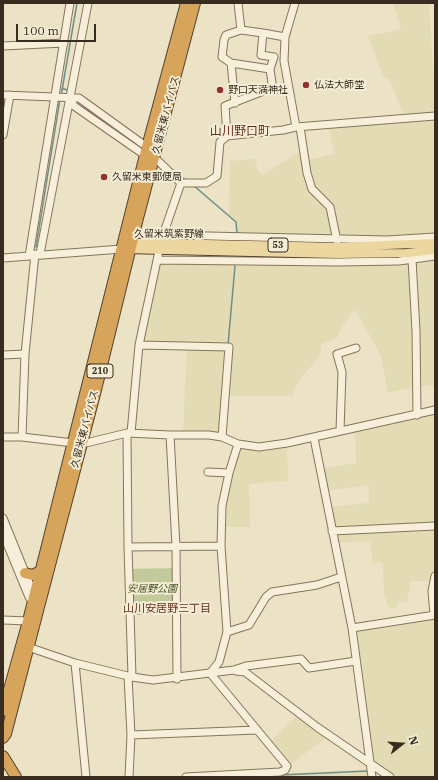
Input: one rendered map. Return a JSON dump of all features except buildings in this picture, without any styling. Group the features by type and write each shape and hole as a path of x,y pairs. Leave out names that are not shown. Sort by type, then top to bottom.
{"highway":[{"name":"久留米東バイパス","path":"3,711 24,646 36,602 128,248 149,154 186,3"},
{"name":"久留米東バイパス","path":"149,154 195,3"},
{"name":"久留米東バイパス","path":"3,738 6,734 28,621 36,602 40,571 77,444"},
{"path":"25,573 34,575 40,571"},
{"path":"3,756 16,777"}],"main road":[{"name":"久留米筑紫野線","path":"128,248 161,243 407,253 435,250"},
{"name":"久留米筑紫野線","path":"337,250 435,243"}],"street":[{"path":"22,437 25,354 35,255 54,96 70,3"},
{"path":"35,255 70,98 88,3"},
{"path":"238,3 241,30"},
{"path":"295,3 285,37 284,61 288,89 298,127 307,173 312,189 330,207 337,250"},
{"path":"270,69 231,63 222,57 226,35 241,30 285,37"},
{"path":"263,33 261,55 274,57 270,69 273,90"},
{"path":"3,46 64,43"},
{"path":"231,63 235,103"},
{"path":"227,136 225,106 266,90 288,89"},
{"path":"3,135 6,95 54,96 70,98"},
{"path":"70,98 74,106 149,154 181,183 206,183 217,176 220,142 227,136 298,127 435,116"},
{"path":"129,777 131,735 128,547 129,433 139,345 161,243 181,183"},
{"path":"157,260 337,250 387,240 435,237"},
{"path":"161,243 337,250 412,259 435,256"},
{"path":"3,258 128,248"},
{"path":"412,259 416,331 417,414"},
{"path":"139,345 229,347 222,437"},
{"path":"340,431 342,372 337,354 356,348"},
{"path":"3,355 25,354"},
{"path":"3,437 22,437 77,444 129,433 170,436 209,435 222,437 238,444 259,447 314,438 340,431 385,423 435,410"},
{"path":"170,436 176,546 176,678"},
{"path":"314,438 352,628 372,765 372,777"},
{"path":"210,673 219,662 227,632 221,546 222,506 229,473 238,444"},
{"path":"208,472 229,473"},
{"path":"3,518 5,532 36,602"},
{"path":"332,532 435,526"},
{"path":"5,532 25,573 36,602"},
{"path":"128,547 221,546"},
{"path":"352,628 435,615 432,591 435,576"},
{"path":"227,632 249,625 266,597 272,592 317,585 341,577"},
{"path":"130,610 176,609"},
{"path":"3,620 28,621"},
{"path":"24,646 74,662 130,677 153,680 234,670 246,666 301,659 309,668 356,661"},
{"path":"74,662 86,777"},
{"path":"234,670 245,672 311,722 390,777"},
{"path":"186,777 280,772 285,770 287,766 210,673"},
{"path":"131,735 257,730"}],"shaded area":[{"path":"393,3 429,3 433,69 435,69 435,114 404,117 390,80 383,75 368,36 401,29"},
{"path":"435,117 435,237 236,236 237,225 229,216 230,161 255,159 258,171 262,175 303,150 305,161 335,154 328,125"},
{"path":"435,256 435,386 417,386 388,393 381,356 355,309 339,331 338,337 321,344 320,356 299,380 292,396 225,396 222,437 183,435 187,346 139,345 157,260 412,259"},
{"path":"435,410 435,777 186,777 372,770 352,628 434,615 432,581 411,581 407,602 398,603 396,608 389,609 384,592 383,562 372,563 371,541 335,543 328,507 369,503 369,485 325,491 320,469 356,463 355,428"},
{"path":"287,443 288,481 249,484 250,527 221,527 222,506 238,444"},
{"path":"298,715 327,737 291,764 272,740"}],"green space":[{"name":"安居野公園","path":"176,568 176,609 130,610 129,569"}],"waterway":[{"path":"61,96 77,3"},
{"path":"62,88 69,91"},
{"path":"36,247 60,99"},
{"path":"169,167 187,181"},
{"path":"193,185 236,222 237,233"},
{"path":"228,345 235,266"},
{"path":"280,775 368,771"}],"place":[{"name":"仏法大師堂","path":"306,85"},
{"name":"野口天満神社","path":"220,90"},
{"name":"久留米東郵便局","path":"104,177"}],"district":[{"name":"山川野口町","path":"240,132"},
{"name":"山川安居野三丁目","path":"167,609"}]}
